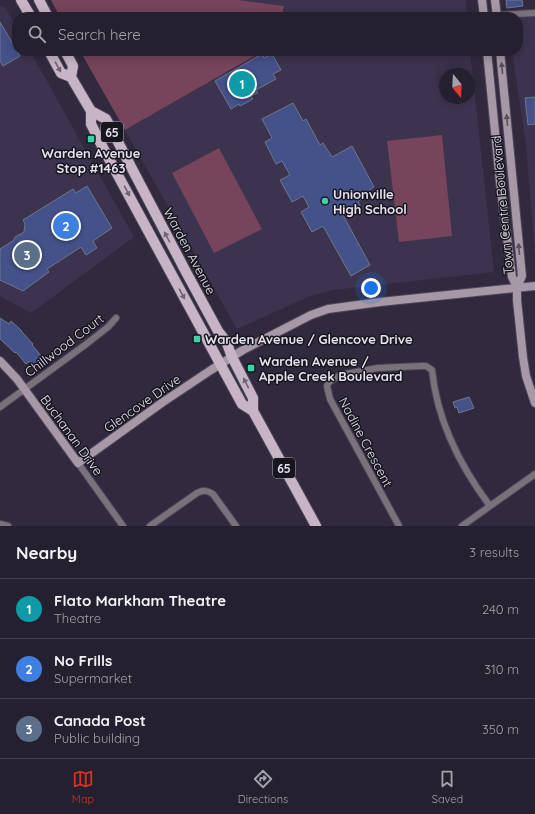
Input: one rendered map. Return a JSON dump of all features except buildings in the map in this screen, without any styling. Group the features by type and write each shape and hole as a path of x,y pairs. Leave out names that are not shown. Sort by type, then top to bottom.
{"main road":[{"path":"21,0 28,12"},
{"path":"39,0 45,12"},
{"path":"482,0 483,12"},
{"path":"496,0 497,12"},
{"name":"Warden Avenue","path":"52,56 61,73 71,77 91,111 91,124 102,146 242,404 253,411"},
{"name":"Warden Avenue","path":"68,56 73,66 71,77"},
{"name":"Town Centre Boulevard","path":"487,56 500,182 512,277 517,287"},
{"name":"Town Centre Boulevard","path":"500,56 522,276 517,287"},
{"name":"Warden Avenue","path":"91,111 106,119 186,272 218,331 226,341 232,357 253,398 253,411 316,526"},
{"name":"Glencove Drive","path":"78,463 163,402 220,364 293,323 311,315 328,309 380,302 535,286"},
{"path":"517,287 522,357 526,376 535,403"},
{"name":"Buchanan Drive","path":"0,361 12,373 78,463"}],"street":[{"path":"523,14 535,13"},
{"name":"Chillwood Court","path":"0,407 85,345 108,327 116,318"},
{"name":"Nadine Crescent","path":"399,526 330,399 327,386 329,382 340,375 378,368 426,366 432,370 439,407 446,430 464,467 490,506"},
{"name":"Buchanan Drive","path":"78,463 123,526"},
{"path":"462,526 535,474"},
{"path":"150,526 203,490 213,494 236,526"},
{"path":"0,524 8,526"}],"shaded area":[{"path":"51,0 239,0 284,6 283,12 57,12"},
{"path":"239,0 466,0 467,12 283,12 284,6"},
{"path":"0,6 5,7 12,19 12,56 33,56 134,237 31,313 0,296"},
{"path":"535,17 535,255 526,145 513,56 523,56 523,18"},
{"path":"83,56 254,56 125,130"},
{"name":"Unionville High School","path":"254,56 471,56 472,68 439,68 439,104 475,104 475,97 494,272 333,290 308,297 237,329 125,130"},
{"path":"442,135 452,236 399,242 387,141"},
{"path":"219,148 262,229 214,253 172,173"}],"place":[{"name":"Flato Markham Theatre","path":"242,84"},
{"name":"Warden Avenue Stop #1463","path":"91,139"},
{"name":"Unionville High School","path":"325,201"},
{"name":"No Frills","path":"66,226"},
{"name":"Canada Post","path":"27,255"},
{"name":"Warden Avenue / Glencove Drive","path":"197,339"},
{"name":"Warden Avenue / Apple Creek Boulevard","path":"251,368"}]}
